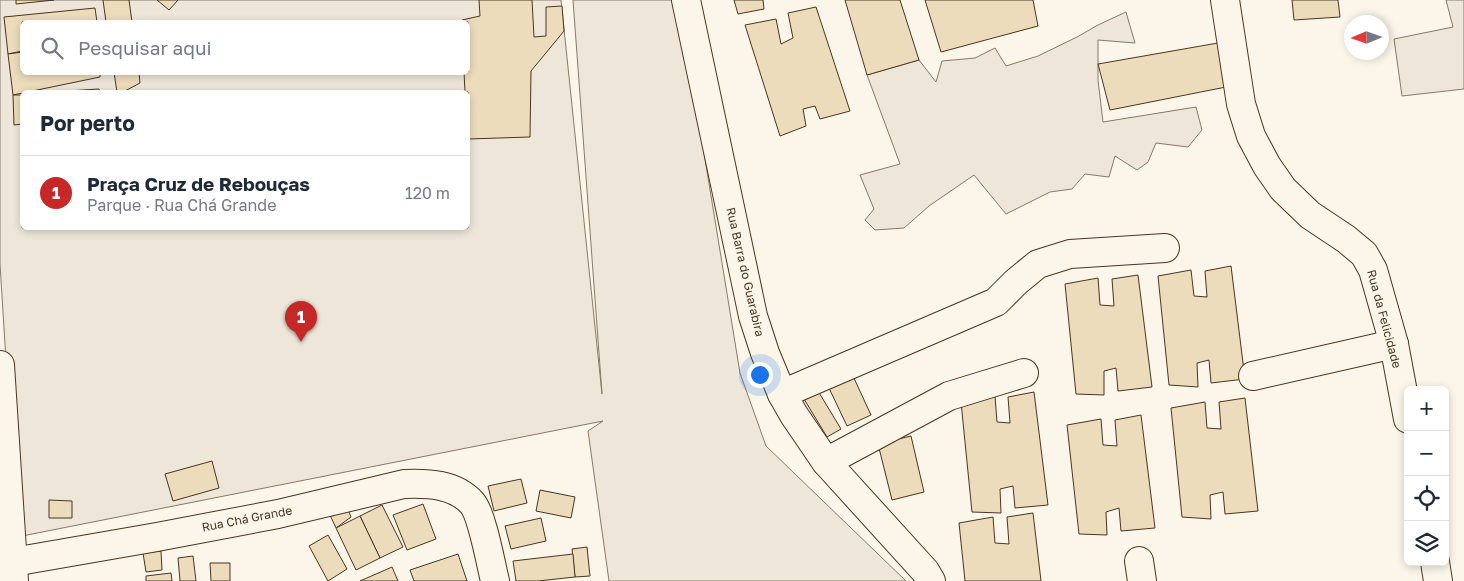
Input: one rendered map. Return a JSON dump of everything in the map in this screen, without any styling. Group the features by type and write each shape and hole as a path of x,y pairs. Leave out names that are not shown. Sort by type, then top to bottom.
{"street":[{"name":"Rua Barra do Guarabira","path":"686,0 753,316 765,353 782,394 826,462 925,571 931,581"},
{"name":"Rua da Felicidade","path":"1225,0 1241,104 1251,136 1267,166 1283,189 1310,215 1346,239 1364,254 1373,270 1394,344 1404,398"},
{"path":"782,394 996,302 1038,264 1070,254 1165,248"},
{"path":"1253,376 1394,344"},
{"path":"0,366 9,568"},
{"path":"826,462 949,396 1024,373"},
{"name":"Rua Chá Grande","path":"9,568 278,514 404,484 420,483 442,486 458,492 473,504 480,519 495,581"},
{"path":"1436,566 1438,581"}],"shaded area":[{"path":"0,0 561,0 602,394 573,0 679,0 740,373 766,446 906,581 609,581 588,431 603,421 17,537 0,264"},
{"path":"1446,0 1464,0 1464,89 1402,96 1394,39 1453,27"},
{"path":"1126,12 1135,43 1098,40 1098,80 1103,122 1196,107 1202,130 1188,147 1156,143 1148,162 1137,170 1115,156 1109,177 1085,174 1072,189 1050,192 1006,214 974,175 929,206 904,228 875,230 865,220 874,209 860,175 900,164 867,75 919,60 936,82 942,61 975,58 995,48 1006,66 1038,56"}],"building":[{"path":"16,0 54,0 16,4"},
{"path":"103,0 129,0 132,20 106,20"},
{"path":"157,0 178,0 169,10"},
{"path":"479,0 532,0 534,37 546,36 546,7 562,6 564,31 531,71 530,137 470,139 470,90 465,90 464,75 470,75 470,20 462,20 480,16"},
{"path":"734,0 763,0 764,9 738,14"},
{"path":"845,0 900,0 919,60 867,75"},
{"path":"925,0 1033,0 1038,26 941,52"},
{"path":"1292,0 1338,0 1340,17 1294,20"},
{"path":"816,7 850,111 820,119 815,106 803,109 806,126 780,136 745,25 776,19 781,44 793,38 788,13"},
{"path":"95,8 97,20 20,20 20,51 8,54 4,17"},
{"path":"1218,43 1226,87 1110,110 1098,64"},
{"path":"20,52 20,75 100,75 100,77 37,90 20,90 20,94 13,95 8,54"},
{"path":"114,75 139,75 140,83 127,90 117,90"},
{"path":"13,95 20,95 20,124 14,125"},
{"path":"1231,266 1245,379 1211,383 1209,360 1197,363 1198,387 1169,385 1158,276 1191,270 1194,296 1207,297 1205,271"},
{"path":"1138,275 1152,387 1118,391 1116,368 1104,371 1104,395 1076,394 1065,284 1098,278 1100,305 1114,306 1112,279"},
{"path":"853,376 871,415 847,426 829,388"},
{"path":"818,391 841,429 827,437 804,399"},
{"path":"1034,392 1048,505 1015,508 1013,486 1000,489 1001,513 972,512 961,402 995,396 997,422 1010,423 1008,397"},
{"path":"1245,398 1258,511 1225,514 1223,492 1210,495 1211,519 1182,517 1171,408 1205,402 1207,428 1221,429 1219,402"},
{"path":"1141,415 1155,528 1121,531 1119,508 1106,512 1107,535 1079,534 1067,425 1101,419 1103,445 1117,446 1115,420"},
{"path":"911,436 924,492 892,500 878,444"},
{"path":"212,461 219,488 173,501 165,474"},
{"path":"521,479 527,503 494,511 488,486"},
{"path":"540,490 575,497 571,518 536,511"},
{"path":"49,500 72,501 72,518 49,518"},
{"path":"423,504 436,539 407,550 393,515"},
{"path":"382,505 403,547 380,558 360,516"},
{"path":"347,507 351,517 336,528 330,515"},
{"path":"1033,513 1041,581 965,581 959,523 993,517 995,543 1009,544 1007,517"},
{"path":"360,516 380,558 356,570 336,528"},
{"path":"541,518 546,541 511,549 505,526"},
{"path":"328,535 347,569 328,581 309,546"},
{"path":"587,547 590,576 575,577 572,549"},
{"path":"161,551 162,570 146,572 143,553"},
{"path":"458,554 467,581 414,581 410,570"},
{"path":"573,554 575,577 516,581 513,561"},
{"path":"193,556 196,581 180,581 178,558"},
{"path":"210,563 230,563 230,581 211,581"},
{"path":"392,567 398,581 360,581"},
{"path":"171,573 172,581 146,581 146,576"}],"place":[{"name":"Praça Cruz de Rebouças","path":"301,342"}]}
